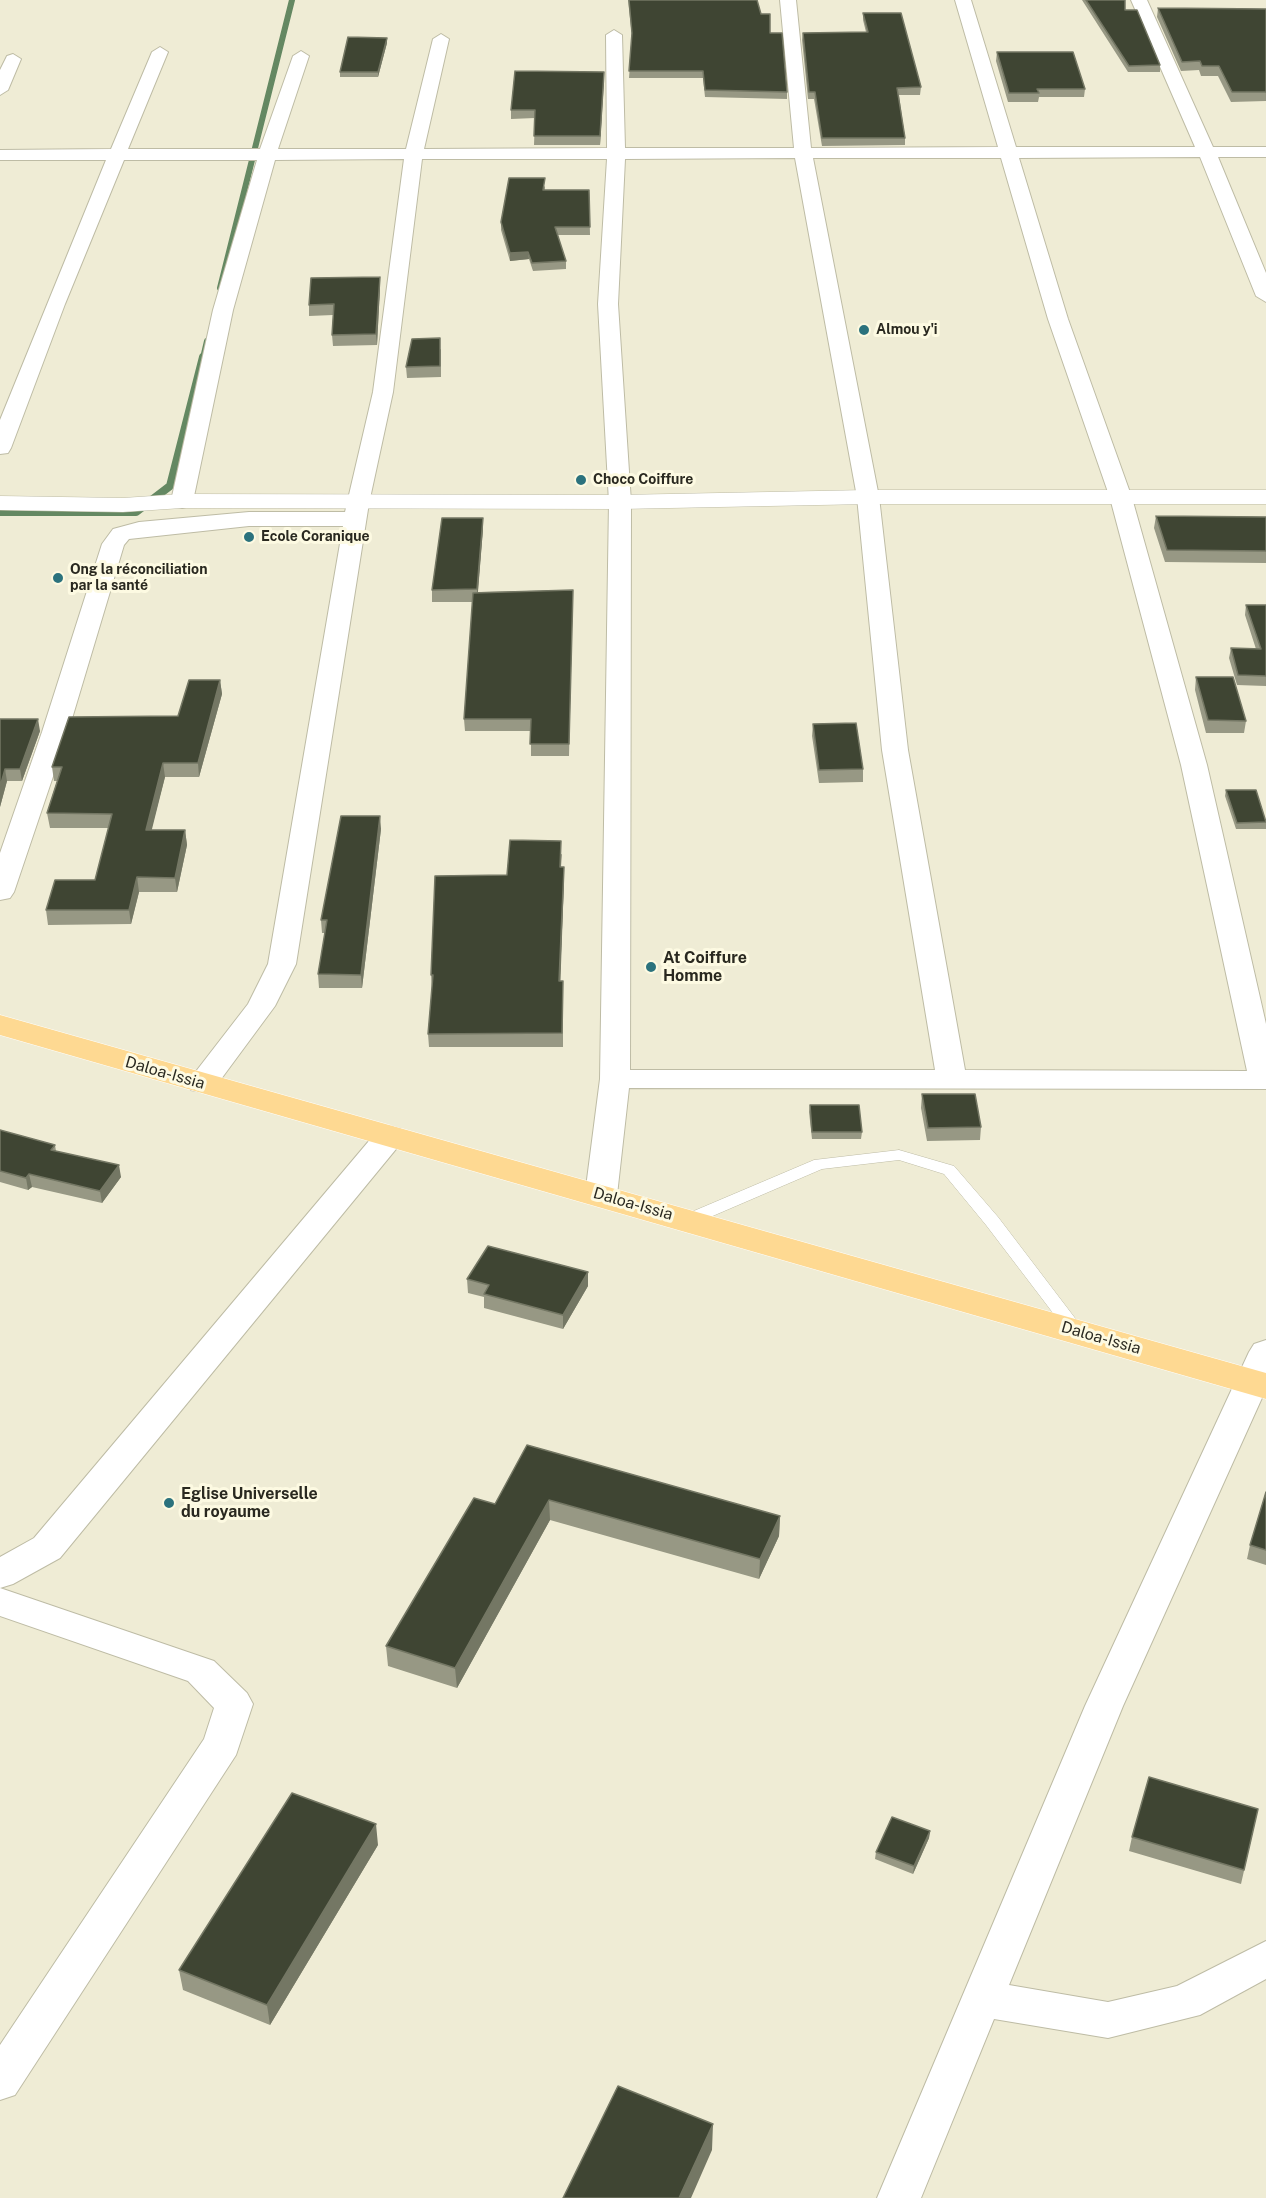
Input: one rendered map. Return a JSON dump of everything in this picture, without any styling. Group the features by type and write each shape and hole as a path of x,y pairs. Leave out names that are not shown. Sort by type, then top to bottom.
{"main road":[{"name":"Daloa-Issia","path":"0,1025 1075,1330 1261,1373"}],"street":[{"path":"788,0 803,153 868,497 895,750 952,1081"},
{"path":"615,1079 1265,1080 1194,765 1120,498 1058,319 963,0"},
{"path":"1139,0 1206,151 1266,296"},
{"path":"602,1195 615,1079 620,502 608,304 616,154 614,35"},
{"path":"202,1083 261,1006 282,964 356,511 383,392 401,237 414,152 441,39"},
{"path":"0,448 115,155 160,52"},
{"path":"175,501 223,310 266,155 301,56"},
{"path":"0,90 13,59"},
{"path":"0,155 266,155 414,152 616,154 1266,152"},
{"path":"0,892 55,732 114,544 121,534 139,529 356,511 620,502 868,497 1266,497"},
{"path":"0,503 128,504 175,501 356,511"},
{"path":"0,1575 47,1548 390,1136"},
{"path":"899,2198 1104,1706 1261,1373"},
{"path":"0,1602 201,1671 234,1704 222,1744 0,2081"},
{"path":"983,1999 1108,2020 1185,2002 1266,1959"}],"lane":[{"path":"688,1220 819,1164 899,1155 949,1170 992,1221 1075,1330"}],"building":[{"path":"629,0 757,0 761,14 770,14 770,33 782,33 787,92 705,90 703,71 629,71 632,33"},
{"path":"1086,0 1125,0 1125,10 1137,10 1160,65 1129,66"},
{"path":"1158,8 1266,9 1266,92 1232,92 1219,66 1202,66 1200,61 1182,62"},
{"path":"863,13 901,13 921,87 897,88 905,138 822,138 815,92 809,92 803,33 868,32"},
{"path":"348,37 387,38 378,72 340,72"},
{"path":"997,52 1073,52 1085,89 1037,89 1039,93 1009,93"},
{"path":"515,71 604,72 600,136 534,136 535,110 511,110"},
{"path":"509,178 545,178 543,190 589,190 590,227 555,227 566,261 532,263 528,252 510,253 501,222"},
{"path":"380,277 376,334 332,335 334,304 309,305 311,278"},
{"path":"440,338 440,366 406,367 412,339"},
{"path":"1156,516 1266,517 1266,551 1167,550"},
{"path":"442,518 483,518 477,589 432,590"},
{"path":"573,590 569,744 530,744 531,719 464,719 473,593"},
{"path":"1246,605 1266,605 1266,676 1238,675 1231,648 1261,649"},
{"path":"1196,677 1233,677 1246,721 1208,720"},
{"path":"189,680 220,680 198,763 163,763 146,830 185,830 175,878 137,877 129,910 46,910 55,880 95,880 112,814 47,813 62,767 52,767 69,717 178,716"},
{"path":"0,719 38,719 20,769 5,769 0,787"},
{"path":"856,723 863,769 819,770 813,724"},
{"path":"1226,790 1256,790 1266,822 1237,823"},
{"path":"341,816 380,816 361,975 318,974 327,920 321,920"},
{"path":"510,840 561,841 560,867 564,867 559,981 563,981 562,1033 428,1034 433,975 431,975 435,876 507,875"},
{"path":"922,1094 975,1094 981,1127 928,1128"},
{"path":"810,1105 859,1105 862,1132 812,1132"},
{"path":"0,1130 55,1145 51,1150 119,1165 100,1191 29,1174 26,1178 0,1171"},
{"path":"488,1246 588,1272 563,1315 484,1294 489,1285 467,1279"},
{"path":"527,1445 780,1516 760,1559 549,1500 455,1668 386,1646 474,1498 495,1504"},
{"path":"1266,1492 1266,1550 1250,1545"},
{"path":"1149,1777 1258,1809 1244,1870 1132,1837"},
{"path":"292,1793 376,1824 267,2005 179,1970"},
{"path":"892,1817 930,1831 914,1866 876,1852"},
{"path":"618,2086 713,2124 679,2198 563,2198"}],"waterway":[{"path":"220,288 292,0"},
{"path":"203,358 207,341"},
{"path":"0,512 136,512 170,486 203,357"}],"place":[{"name":"Almou y'i","path":"864,330"},
{"name":"Choco Coiffure","path":"581,480"},
{"name":"Ecole Coranique","path":"249,537"},
{"name":"Ong la réconciliation par la santé","path":"58,578"},
{"name":"At Coiffure Homme","path":"651,967"},
{"name":"Eglise Universelle du royaume","path":"169,1503"}]}
